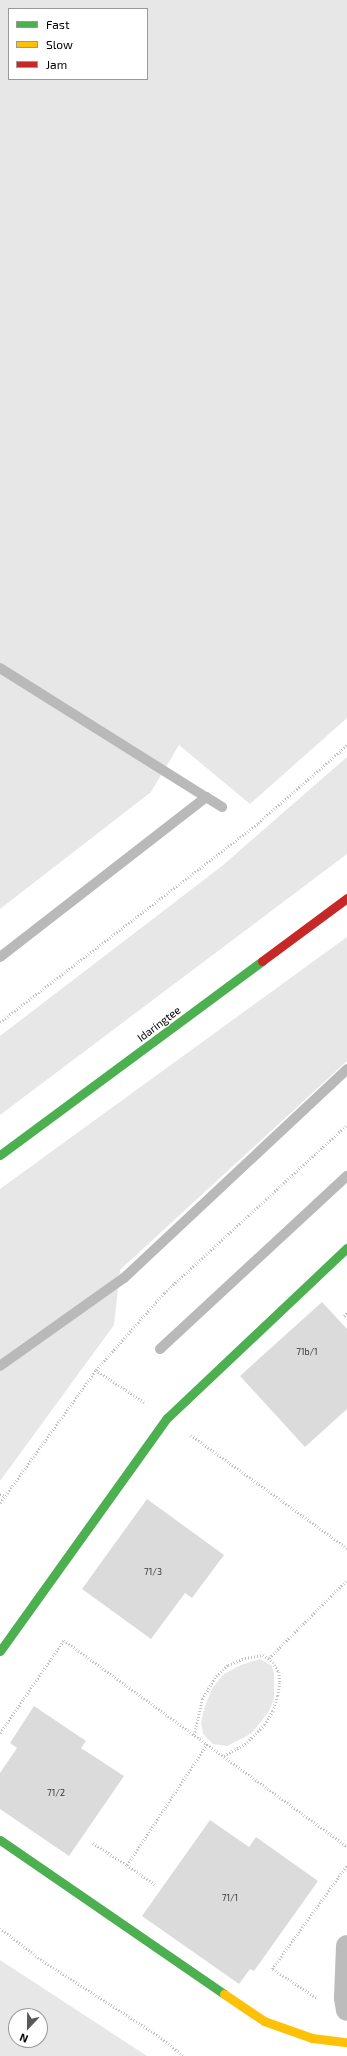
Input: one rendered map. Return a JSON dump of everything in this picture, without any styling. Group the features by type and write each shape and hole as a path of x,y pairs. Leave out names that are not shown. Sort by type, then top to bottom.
{"street":[{"name":"Idaringtee","path":"0,1155 134,1058 347,897"},
{"path":"0,1651 167,1418 347,1248"},
{"path":"0,1840 264,2020 312,2038 347,2042"},
{"path":"347,1946 345,1998 347,2010"}],"path":[{"path":"0,1022 258,823 347,745"},
{"path":"0,1503 96,1370 164,1292 347,1125"},
{"path":"96,1370 167,1418 347,1548"},
{"path":"0,1494 5,1496"},
{"path":"269,1658 347,1580"},
{"path":"0,1733 64,1640 347,1846"},
{"path":"194,1735 202,1699 216,1676 228,1665 245,1658 263,1656 269,1658 278,1672 280,1683 278,1696 273,1711 265,1725 246,1744 224,1756"},
{"path":"126,1864 207,1744"},
{"path":"93,1843 156,1885"},
{"path":"320,2001 272,1969 347,1865"},
{"path":"0,1928 43,1961 159,2036 184,2056"}],"shaded area":[{"path":"0,0 347,0 347,718 250,804 179,745 151,792 0,909"},
{"path":"347,757 347,854 0,1115 0,1036 222,866"},
{"path":"347,937 347,1061 120,1270 114,1325 0,1481 0,1189"},
{"path":"260,1659 272,1666 274,1674 274,1699 269,1711 252,1733 227,1746 213,1744 203,1734 201,1722 205,1706 213,1687 224,1674 241,1665"},
{"path":"0,1960 147,2056 0,2056"}],"building":[{"path":"322,1302 347,1329 347,1409 305,1447 240,1376"},
{"path":"147,1499 224,1555 192,1598 185,1593 151,1639 82,1589"},
{"path":"34,1706 86,1741 81,1748 124,1776 69,1856 0,1809 0,1773 17,1748 10,1743"},
{"path":"210,1820 249,1847 256,1837 318,1881 254,1971 250,1969 239,1984 142,1916"}],"waterway":[{"path":"0,668 206,797"},
{"path":"0,957 206,797 222,807"},
{"path":"0,1366 124,1278 347,1069"},
{"path":"160,1349 347,1176"}],"traffic: fast":[{"path":"0,1155 262,961"},
{"path":"0,1651 167,1418 347,1248"},
{"path":"0,1840 224,1994"}],"traffic: slow":[{"path":"224,1994 264,2021 312,2038 347,2042"}],"traffic: jam":[{"path":"262,961 347,898"}]}
